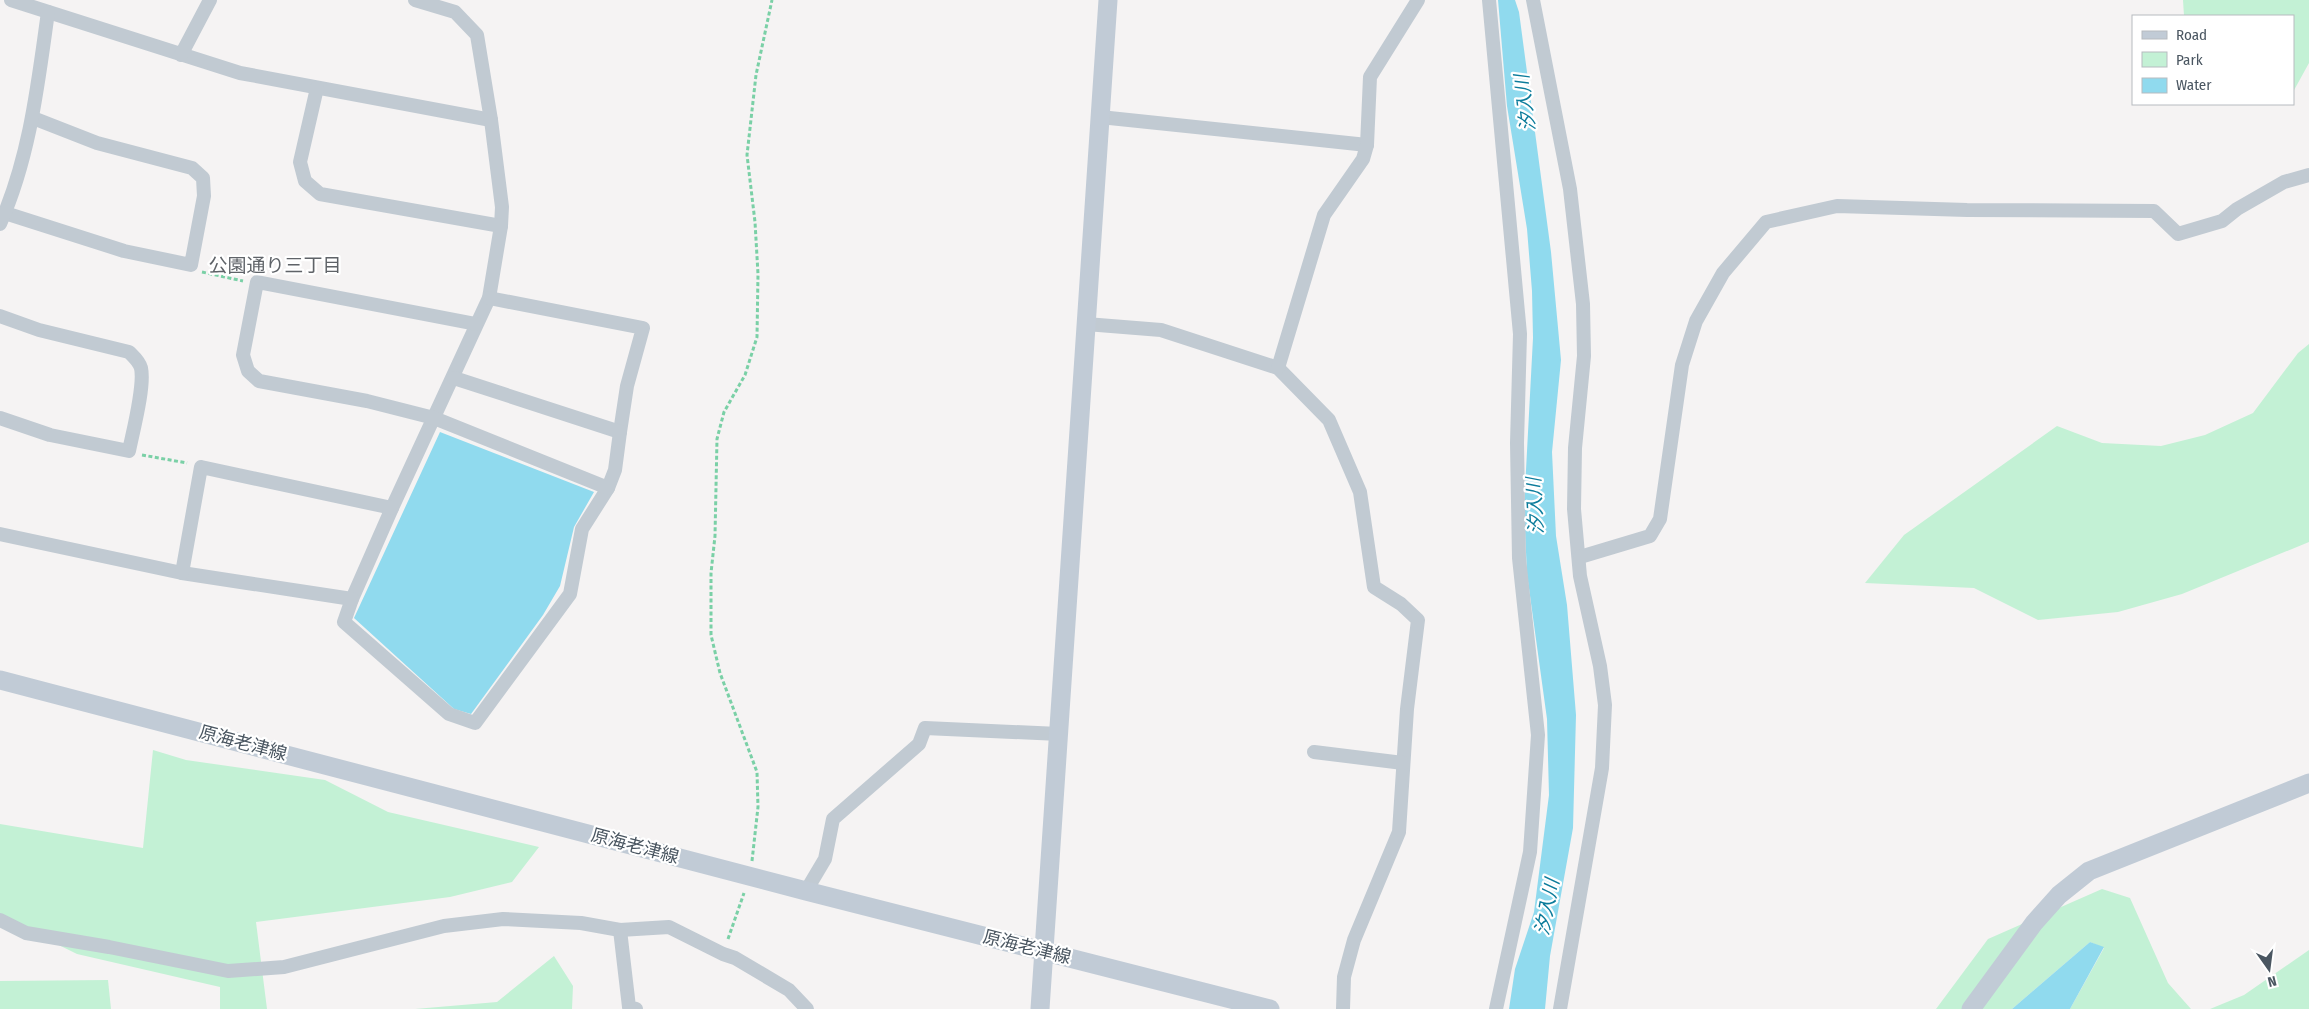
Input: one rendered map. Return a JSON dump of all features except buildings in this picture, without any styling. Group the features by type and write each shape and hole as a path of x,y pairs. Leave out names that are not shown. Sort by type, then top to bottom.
{"street":[{"path":"11,0 240,73 490,120"},
{"path":"181,55 210,0"},
{"path":"415,0 455,12 477,35 502,207 501,226 489,298 454,378 392,508 352,599 344,622 449,714 475,723 570,594 582,529 608,488 615,470 627,386 643,328 489,298"},
{"path":"1040,1009 1108,0"},
{"path":"1278,368 1324,215 1363,159 1367,145 1370,77 1418,0"},
{"path":"1489,0 1520,334 1517,443 1520,558 1538,735 1530,852 1496,1009"},
{"path":"1534,0 1570,189 1583,304 1584,356 1574,448 1574,509 1580,556 1580,576 1600,666 1605,705 1602,768 1560,1009"},
{"path":"33,118 98,143 192,168 203,178 204,196 191,265 124,251 2,219 19,172 33,118 48,12"},
{"path":"316,88 300,162 305,181 320,194 501,226"},
{"path":"1100,116 1367,145"},
{"path":"1580,556 1650,536 1660,520 1682,365 1696,321 1723,273 1766,222 1837,206 1966,210 2154,211 2178,234 2222,221 2237,209 2284,182 2309,175"},
{"path":"476,324 257,282 243,355 248,371 259,381 367,401 434,418 608,488"},
{"path":"0,316 39,330 129,352 137,359 141,368 139,402 129,451 50,435 0,418"},
{"path":"1086,324 1161,330 1278,368 1329,420 1360,492 1374,588 1401,604 1418,620 1407,709 1399,832 1354,940 1344,977 1343,1009"},
{"path":"454,378 620,432"},
{"path":"182,573 201,467 392,508"},
{"path":"0,534 182,573 352,599"},
{"name":"原海老津線","path":"0,680 806,891 1270,1009"},
{"path":"806,891 825,859 833,819 919,744 925,728 1059,734"},
{"path":"1314,752 1404,763"},
{"path":"1970,1009 2034,923 2059,895 2090,871 2309,783"},
{"path":"0,920 26,934 109,947 228,971 284,967 444,926 503,919 581,923 620,930 669,927 735,958 789,990 807,1009"},
{"path":"620,930 629,1007 636,1009"}],"path":[{"path":"723,954 750,876 758,815 757,772 720,673 711,635 711,572 715,536 717,439 724,412 745,375 757,337 756,222 747,155 756,75 772,0"},
{"path":"191,265 201,272 257,282"},
{"path":"129,451 201,467"}],"green space":[{"path":"2183,0 2309,0 2309,63 2294,90 2294,15 2184,15"},
{"path":"2309,344 2309,542 2182,594 2118,612 2038,620 1974,588 1865,583 1904,535 2057,426 2102,443 2161,446 2205,435 2253,413 2298,353"},
{"path":"153,750 186,760 325,780 388,812 539,847 512,882 450,897 256,922 267,1009 220,1009 220,987 77,954 0,916 0,824 143,848"},
{"path":"2102,889 2130,898 2168,983 2191,1009 2070,1009 2104,948 2090,942 2012,1009 1936,1009 1988,939"},
{"path":"2309,950 2309,1009 2210,1009 2244,995"},
{"path":"554,956 573,986 572,1009 415,1009 497,1002"},
{"path":"108,980 111,1009 0,1009 0,981"}],"water":[{"name":"汐入川","path":"1498,0 1515,0 1519,12 1551,252 1561,360 1552,452 1556,536 1567,605 1576,715 1573,828 1550,956 1545,1009 1509,1009 1515,969 1534,912 1549,795 1547,719 1527,574 1525,530 1525,489 1533,338 1532,291 1527,229 1507,106"},
{"path":"440,432 594,492 574,527 560,586 543,615 471,714 454,709 354,618"},
{"path":"2090,942 2104,947 2070,1009 2012,1009"}],"district":[{"name":"公園通り三丁目","path":"275,265"}]}
